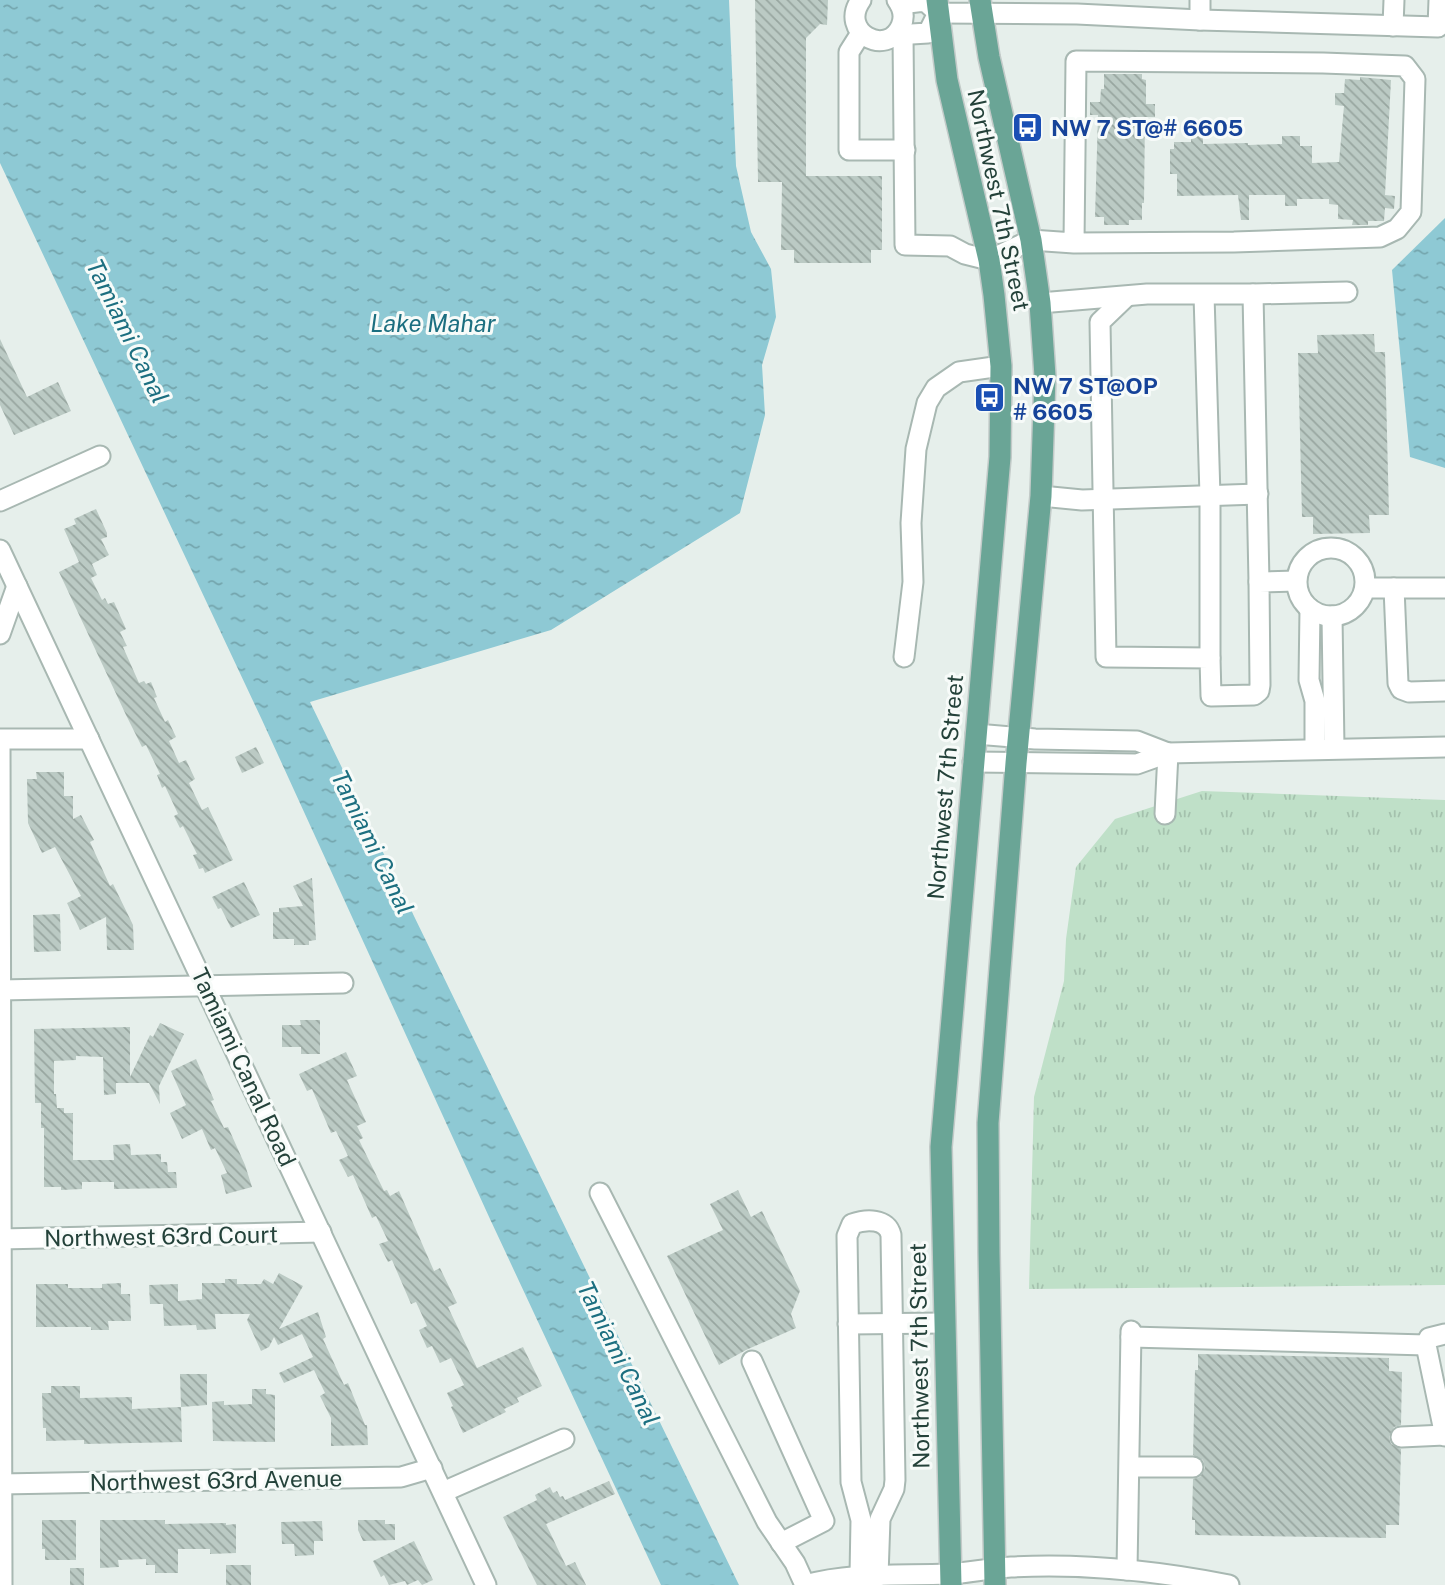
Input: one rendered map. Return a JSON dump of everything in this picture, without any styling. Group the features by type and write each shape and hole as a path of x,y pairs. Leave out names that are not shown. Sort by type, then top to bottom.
{"main road":[{"name":"Northwest 7th Street","path":"981,6 998,96 1031,240 1040,303 1045,376 1041,496 1018,737 987,1157 995,1577"},
{"name":"Northwest 7th Street","path":"937,7 947,80 989,260 1001,366 1000,457 941,1137 951,1580"}],"street":[{"path":"861,0 855,12 861,33 881,41 899,35 928,33 937,7"},
{"path":"1200,0 1200,20"},
{"path":"1393,26 1394,0"},
{"path":"1074,243 1076,61 1405,66 1415,79 1410,212 1398,229 1380,237 1234,242 1074,243 1031,240 989,260 965,254 950,246 905,244 904,69 899,35 904,17 899,2 925,1 937,7 1077,7 1200,20 1438,27 1439,0"},
{"path":"861,33 849,52 849,150 905,150"},
{"path":"1040,303 1147,295 1347,292"},
{"path":"1204,295 1210,496 1211,696 1254,695 1259,691 1253,294"},
{"path":"1126,297 1100,322 1106,657 1210,658"},
{"path":"904,657 913,582 911,523 916,449 927,404 936,388 959,372 1001,366"},
{"path":"0,501 100,456"},
{"path":"1041,496 1082,500 1258,494"},
{"path":"1340,548 1357,559 1365,578 1365,588 1357,605 1341,615 1324,616 1310,609 1300,596 1296,581 1303,561 1310,554 1319,549 1340,548"},
{"name":"Tamiami Canal Road","path":"0,551 486,1585"},
{"path":"1259,582 1296,581"},
{"path":"0,634 16,586"},
{"path":"1365,588 1445,588"},
{"path":"1394,588 1398,683 1401,689 1409,692 1445,691"},
{"path":"1310,609 1309,680 1325,748"},
{"path":"1325,748 1332,616"},
{"path":"976,734 1137,741 1168,753"},
{"path":"2,1585 0,740 89,738"},
{"path":"974,762 1137,764 1168,753 1445,747"},
{"path":"1165,814 1168,753"},
{"path":"1,990 343,983"},
{"path":"600,1192 767,1522 795,1563 805,1585 833,1577 951,1580 1069,1567 1177,1575 1229,1585"},
{"path":"869,1221 884,1223 890,1228 895,1480 894,1489 884,1508 869,1576 861,1520 851,1482 847,1236 852,1224 869,1221"},
{"name":"Northwest 63rd Court","path":"0,1239 321,1232"},
{"path":"848,1324 944,1323"},
{"path":"1128,1570 1131,1334 1426,1345"},
{"path":"1401,1437 1445,1435 1426,1345 1429,1338 1445,1334"},
{"path":"752,1361 824,1521 781,1543"},
{"path":"443,1492 564,1439"},
{"path":"1130,1467 1193,1467"},
{"name":"Northwest 63rd Avenue","path":"1,1484 401,1478 432,1468"},
{"path":"858,1507 884,1508"}],"green space":[{"path":"1202,791 1445,800 1445,1285 1029,1289 1034,1097 1064,981 1066,939 1076,867 1115,819"}],"water":[{"name":"Lake Mahar","path":"0,0 729,0 736,166 751,232 771,269 776,317 762,365 765,415 740,513 551,630 310,702 739,1585 661,1585 490,1219 262,720 0,163"},
{"path":"1445,218 1445,468 1410,457 1392,270"}],"building":[{"path":"755,0 828,0 827,25 820,24 806,38 806,176 882,176 882,250 871,250 871,263 794,263 794,250 781,250 782,182 758,182"},
{"path":"1104,74 1142,74 1142,79 1146,80 1146,104 1155,104 1155,117 1145,117 1142,220 1129,220 1129,225 1104,225 1104,217 1095,217 1098,115 1090,115 1090,102 1100,102 1101,89 1104,89"},
{"path":"1360,77 1391,80 1385,195 1395,196 1394,209 1385,208 1384,221 1352,225 1353,220 1338,219 1338,205 1329,204 1329,199 1297,199 1297,206 1285,206 1285,195 1249,195 1249,220 1241,220 1238,195 1177,196 1177,174 1170,174 1170,149 1174,149 1174,142 1191,142 1191,136 1203,136 1203,144 1248,145 1282,144 1282,136 1300,136 1300,146 1312,146 1312,163 1339,162 1344,106 1335,105 1335,93 1344,93 1345,79 1360,80"},
{"path":"1374,334 1375,352 1385,352 1389,515 1369,515 1370,533 1313,534 1313,517 1302,517 1298,353 1318,353 1317,335"},
{"path":"0,339 27,397 58,382 71,411 14,435 0,405"},
{"path":"96,509 107,533 107,537 101,539 109,555 92,564 97,575 91,578 102,600 105,598 108,604 114,602 126,629 120,632 127,646 123,647 139,683 151,682 157,697 154,698 165,722 168,720 176,737 169,741 179,763 186,760 195,779 189,783 202,810 208,807 233,860 205,873 203,868 199,869 193,855 197,854 183,826 180,828 174,816 178,814 165,786 162,788 157,775 160,774 146,745 142,747 126,715 59,572 79,562 64,529 76,524 74,519"},
{"path":"256,747 264,763 242,773 235,757"},
{"path":"36,772 64,772 64,796 73,796 73,819 81,815 94,840 90,842 110,886 113,884 133,925 134,950 107,950 106,917 80,930 67,903 81,896 55,847 42,853 28,823 27,779 37,779"},
{"path":"312,878 316,940 309,941 309,945 294,945 294,939 273,939 273,912 279,912 279,908 303,906 293,886"},
{"path":"244,882 260,915 231,928 212,897"},
{"path":"60,914 61,951 34,952 33,915"},
{"path":"300,1020 320,1020 320,1054 301,1054 301,1047 282,1047 282,1025 301,1025"},
{"path":"160,1023 184,1034 159,1086 160,1104 149,1083 116,1083 116,1094 104,1095 103,1057 76,1056 76,1060 54,1061 54,1094 57,1108 64,1108 64,1113 73,1113 73,1160 114,1160 113,1145 130,1144 131,1155 161,1154 161,1162 167,1162 168,1172 176,1172 177,1188 114,1189 114,1182 82,1182 82,1189 61,1190 61,1187 44,1187 44,1128 41,1128 41,1103 35,1103 34,1029 130,1027 130,1077 150,1035 153,1037"},
{"path":"346,1052 357,1076 347,1080 366,1122 357,1126 363,1138 359,1140 384,1191 387,1190 390,1196 399,1191 434,1271 440,1268 457,1303 448,1307 477,1368 523,1347 542,1386 517,1398 519,1402 504,1409 506,1412 463,1433 447,1393 464,1385 451,1358 440,1363 432,1346 427,1348 419,1330 427,1326 416,1302 411,1304 392,1260 388,1262 379,1244 388,1241 376,1216 372,1218 353,1175 348,1177 339,1160 348,1156 336,1131 331,1133 312,1089 307,1091 299,1074"},
{"path":"196,1059 214,1100 211,1101 224,1128 228,1127 252,1187 226,1194 221,1175 227,1173 215,1148 211,1150 202,1129 182,1139 170,1113 186,1105 171,1071"},
{"path":"738,1190 751,1217 762,1211 800,1291 791,1314 796,1328 719,1365 667,1256 723,1230 710,1204"},
{"path":"279,1273 303,1286 279,1329 318,1312 326,1337 323,1339 344,1385 348,1383 367,1425 368,1445 331,1446 331,1418 320,1396 325,1393 314,1370 284,1383 279,1373 313,1357 302,1334 278,1345 274,1337 269,1347 261,1351 247,1320 250,1314 215,1314 216,1329 197,1330 196,1325 164,1326 163,1304 150,1304 149,1285 178,1284 178,1301 202,1299 202,1283 225,1283 225,1279 237,1279 237,1284 261,1284 264,1279 273,1284"},
{"path":"121,1283 121,1294 130,1294 131,1321 108,1321 109,1330 91,1330 91,1327 36,1327 36,1284 102,1288 102,1284"},
{"path":"1198,1354 1389,1358 1389,1371 1402,1372 1401,1425 1394,1427 1389,1437 1391,1444 1401,1449 1399,1525 1386,1525 1386,1538 1195,1535 1195,1520 1192,1520 1193,1479 1200,1477 1205,1468 1203,1460 1193,1455 1195,1370 1198,1370"},
{"path":"180,1374 207,1374 207,1405 181,1407"},
{"path":"51,1386 80,1386 80,1398 132,1397 132,1409 181,1407 182,1442 84,1444 84,1440 46,1441 42,1393 51,1393"},
{"path":"252,1389 266,1389 266,1394 275,1395 275,1442 213,1441 212,1402 224,1401 224,1405 252,1404"},
{"path":"609,1481 615,1494 546,1524 566,1566 575,1562 586,1585 537,1585 503,1517 537,1500 535,1495 550,1487 553,1493 557,1491 565,1500"},
{"path":"42,1520 76,1520 76,1560 45,1560 45,1549 42,1549"},
{"path":"100,1520 236,1524 236,1553 210,1554 210,1549 178,1549 178,1573 155,1573 155,1565 146,1565 146,1559 118,1560 119,1567 100,1568"},
{"path":"358,1520 385,1520 385,1524 395,1524 395,1540 363,1541 358,1530"},
{"path":"322,1521 323,1541 314,1541 314,1555 295,1556 294,1544 282,1544 281,1522"},
{"path":"414,1541 433,1580 422,1585 418,1580 407,1585 405,1581 389,1585 384,1575 381,1577 373,1561"},
{"path":"226,1565 251,1565 251,1585 226,1585"},
{"path":"70,1568 84,1568 84,1585 70,1585"}],"place":[{"name":"NW 7 ST@# 6605","path":"1028,127"},
{"name":"NW 7 ST@OP # 6605","path":"990,398"}],"water label":[{"name":"Tamiami Canal","path":"128,331"},
{"name":"Tamiami Canal","path":"373,842"},
{"name":"Tamiami Canal","path":"619,1353"}]}
